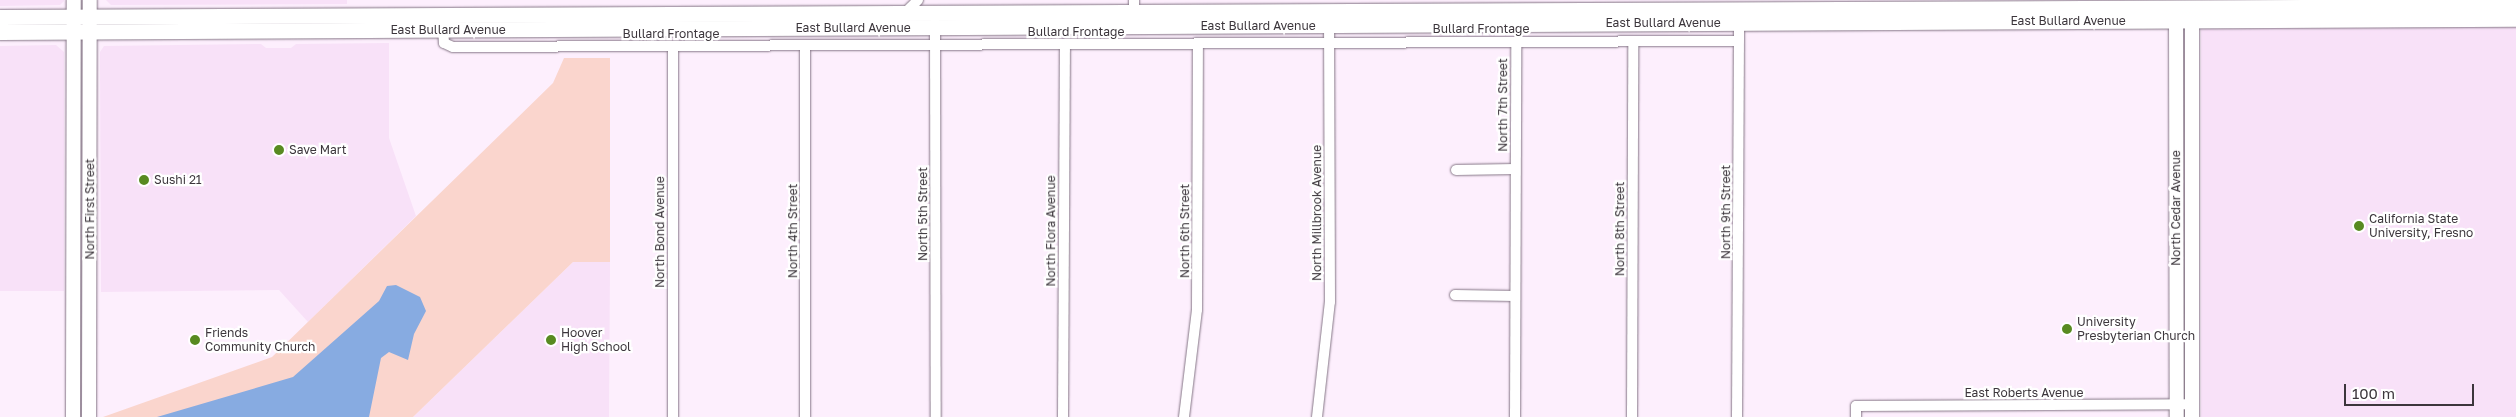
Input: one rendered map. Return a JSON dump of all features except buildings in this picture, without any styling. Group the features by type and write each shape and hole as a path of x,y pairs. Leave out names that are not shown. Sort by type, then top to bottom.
{"main road":[{"name":"North First Street","path":"73,417 74,0"},
{"name":"North First Street","path":"89,417 90,0"},
{"name":"East Bullard Avenue","path":"0,16 935,12 1134,5 1329,9 1605,4 1738,7 1886,3 2176,8 2516,6"},
{"name":"East Bullard Avenue","path":"0,32 1738,23 2176,8"},
{"name":"North Cedar Avenue","path":"2176,8 2177,411"},
{"name":"East Bullard Avenue","path":"2192,8 2516,19"},
{"name":"North Cedar Avenue","path":"2192,8 2192,411"},
{"path":"637,29 671,21 719,21 728,12"},
{"path":"273,31 285,22 363,22 381,14"},
{"path":"74,223 81,236 82,282 89,306"}],"street":[{"path":"906,12 918,0"},
{"path":"1605,4 1605,24"},
{"path":"1134,5 1134,26"},
{"name":"North 9th Street","path":"1737,417 1738,7"},
{"name":"North Millbrook Avenue","path":"1317,417 1330,302 1329,9"},
{"name":"North 5th Street","path":"935,12 936,417"},
{"path":"443,14 443,30"},
{"name":"Bullard Frontage","path":"443,30 444,44 453,47 1738,41"},
{"name":"North 8th Street","path":"1632,417 1633,41"},
{"name":"North 7th Street","path":"1515,417 1516,42"},
{"name":"North Flora Avenue","path":"1062,417 1065,44"},
{"name":"North 6th Street","path":"1184,417 1197,310 1198,44"},
{"name":"North Bond Avenue","path":"672,417 673,46"},
{"name":"North 4th Street","path":"805,46 805,417"},
{"name":"North 7th Street","path":"1456,170 1515,169"},
{"path":"1455,295 1515,296"},
{"name":"East Roberts Avenue","path":"1856,412 2192,411"}],"shaded area":[{"path":"0,0 64,1 60,5 0,6"},
{"path":"106,0 347,0 347,4 111,5"},
{"name":"California State University, Fresno","path":"2201,0 2516,0 2516,417 2201,417"},
{"name":"Save Mart","path":"389,43 389,138 416,216 308,322 279,290 101,292 100,52 104,46 261,44 266,48 291,48 296,44"},
{"path":"56,45 64,52 64,291 0,291 0,46"},
{"path":"564,58 610,58 610,262 573,262 413,417 103,417 272,357 553,83"},
{"name":"Hoover High School","path":"573,262 610,262 609,417 413,417"}],"water":[{"path":"396,285 420,297 426,311 414,334 408,360 389,352 381,358 369,417 157,417 293,377 379,301 387,286"}],"place":[{"name":"Save Mart","path":"279,150"},
{"name":"Sushi 21","path":"144,180"},
{"name":"California State University, Fresno","path":"2359,226"},
{"name":"University Presbyterian Church","path":"2067,329"},
{"name":"Friends Community Church","path":"195,340"},
{"name":"Hoover High School","path":"551,340"}]}
